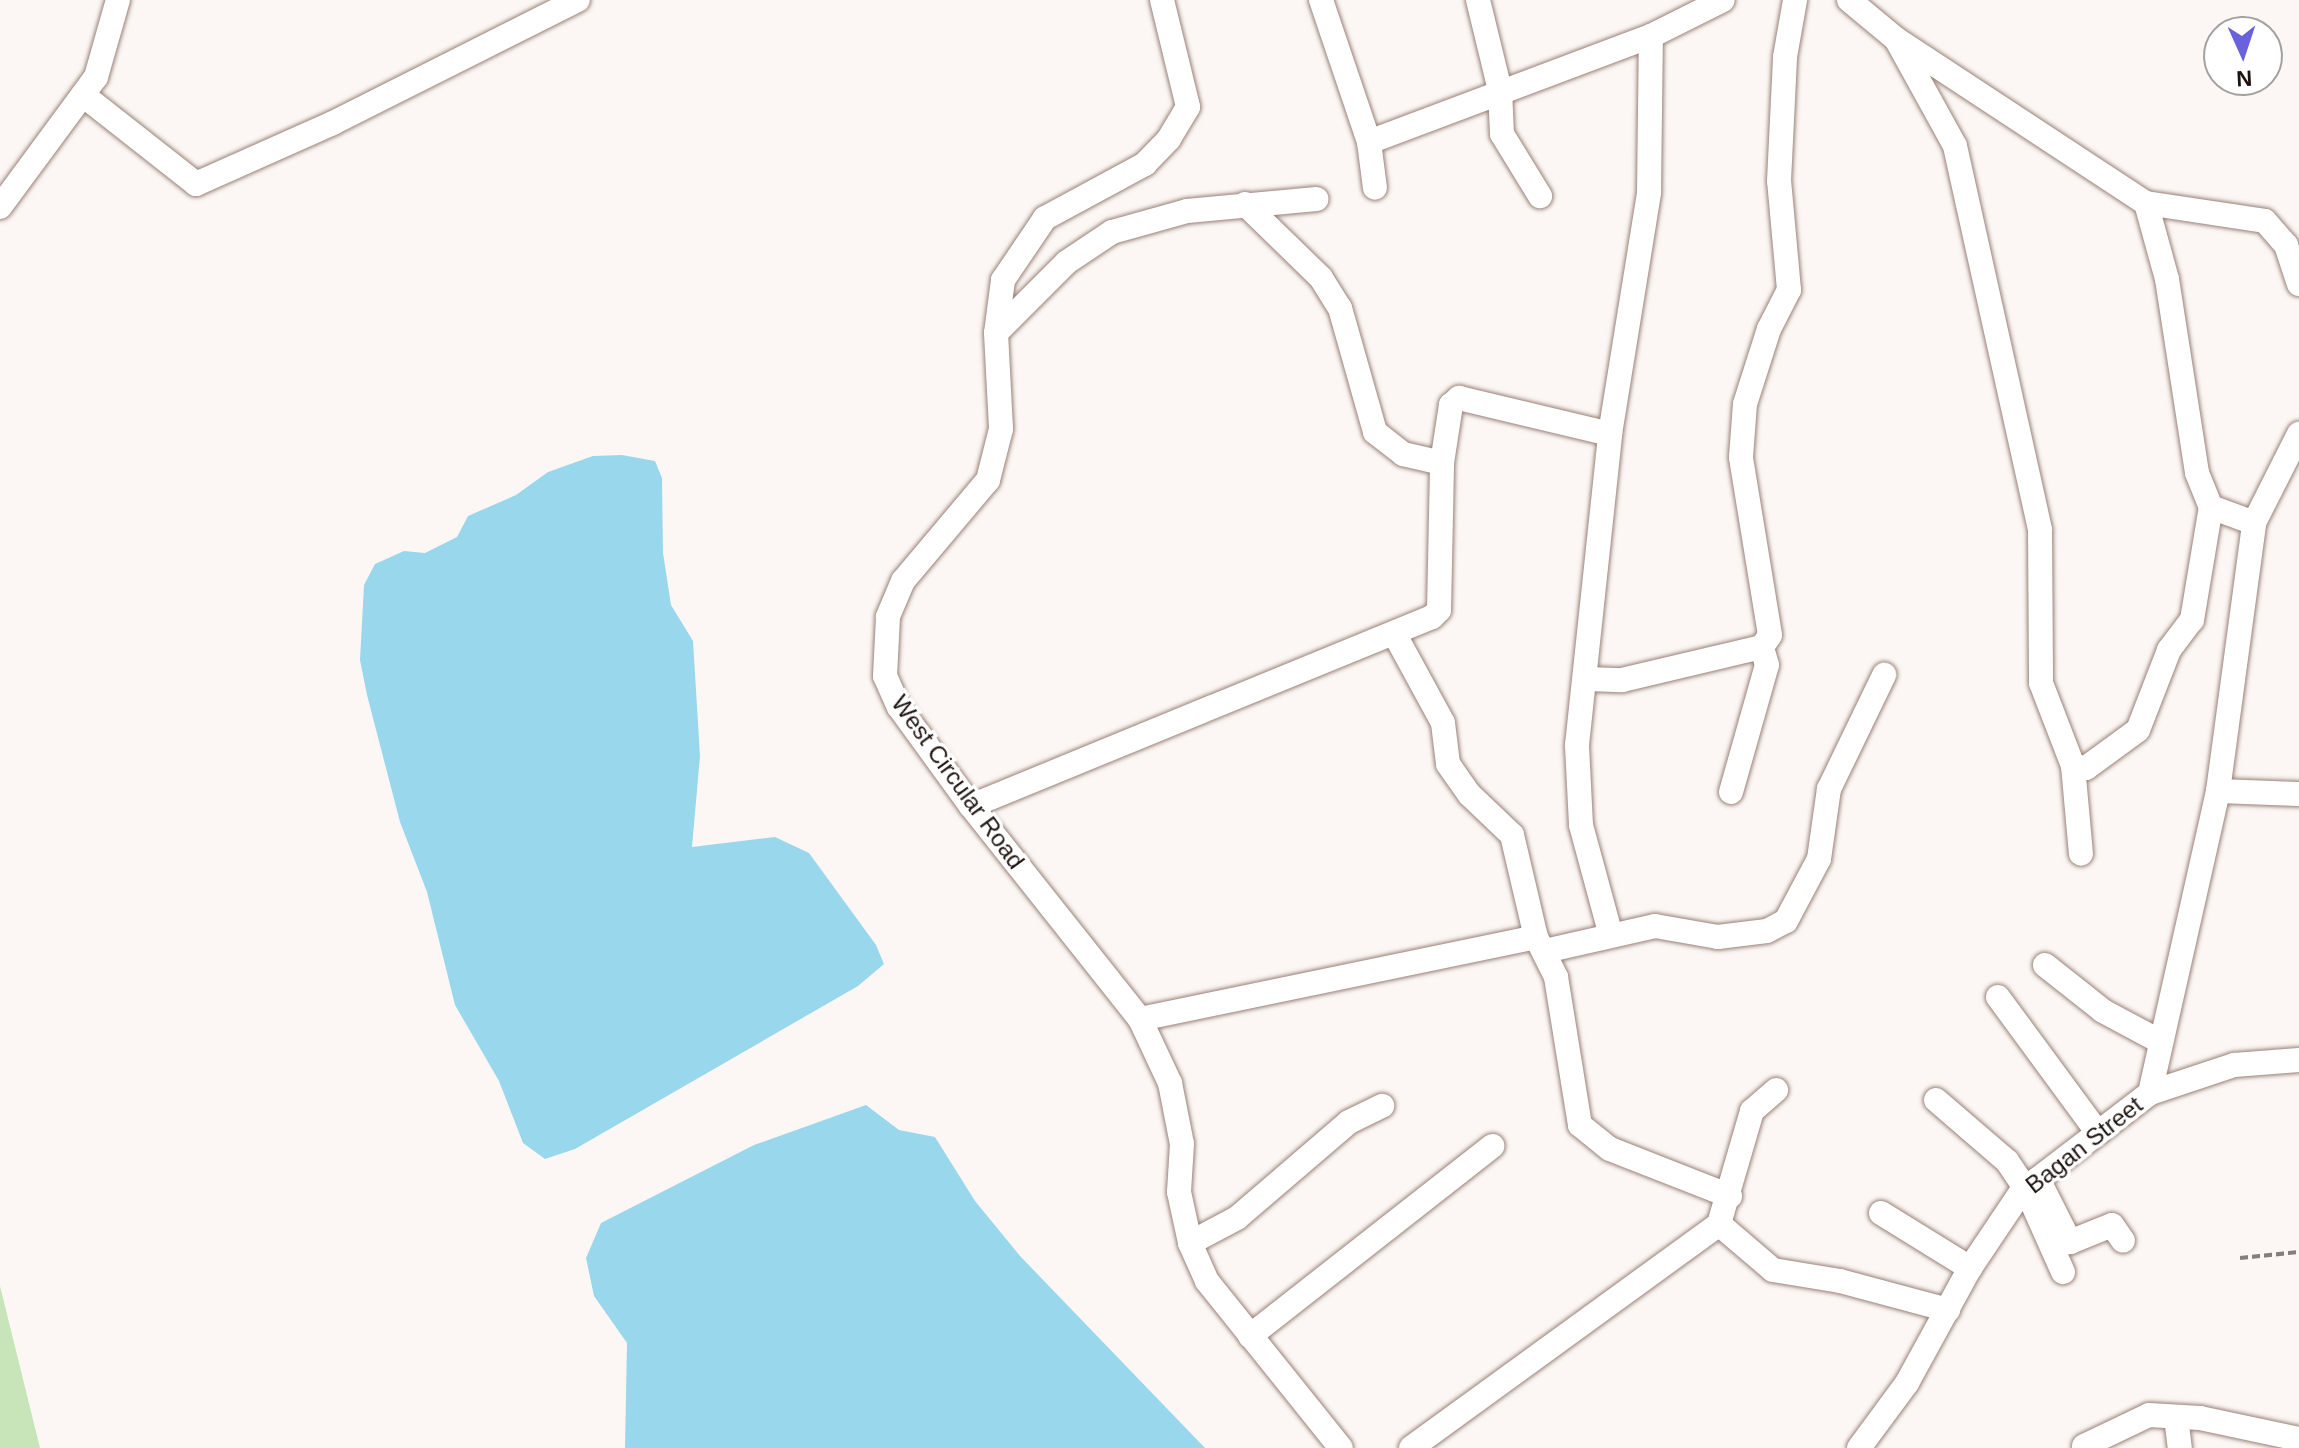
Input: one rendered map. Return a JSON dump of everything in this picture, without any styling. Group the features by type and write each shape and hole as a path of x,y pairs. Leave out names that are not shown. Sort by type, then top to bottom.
{"street":[{"path":"0,207 96,77 118,0"},
{"path":"83,95 196,184 333,123 578,0"},
{"name":"West Circular Road","path":"1162,0 1188,107 1169,139 1145,164 1045,218 1003,280 996,333 1001,429 988,480 903,581 888,617 885,676 899,707 971,806 1140,1019 1170,1083 1182,1144 1179,1192 1190,1243 1207,1281 1341,1448"},
{"path":"1321,0 1369,142 1375,188"},
{"path":"1478,0 1500,90 1507,149 1540,196"},
{"path":"1369,142 1500,90 1651,36 1723,0"},
{"path":"1731,792 1767,665 1762,647 1771,627 1741,457 1745,404 1769,329 1789,290 1779,181 1785,57 1795,0"},
{"path":"1849,0 1887,32 2146,203 2265,221 2286,245 2299,284"},
{"path":"1869,0 1955,146 2040,530 2043,697 2073,766 2081,854"},
{"path":"1610,932 1581,825 1577,745 1588,679 1610,434 1649,192 1651,36"},
{"path":"996,333 1067,262 1112,232 1187,211 1316,199"},
{"path":"2073,766 2086,768 2138,730 2169,650 2192,620 2211,507 2187,427 2178,335 2146,203"},
{"path":"1245,204 1321,278 1340,308 1375,432 1403,454 1442,463"},
{"path":"971,806 1080,757 1394,633 1439,610 1442,463 1451,405 1459,398 1610,434"},
{"path":"2150,1093 2193,920 2218,791 2254,523 2299,434"},
{"path":"2211,507 2254,523"},
{"path":"1394,633 1443,723 1448,764 1470,795 1512,835 1541,944 1556,977 1580,1125 1610,1149 1730,1196"},
{"path":"1588,679 1622,680 1762,647"},
{"path":"1140,1019 1610,932 1655,926 1730,937 1767,931 1786,921 1819,859 1829,789 1884,675"},
{"path":"2218,791 2299,794"},
{"path":"2045,965 2103,1011 2161,1042"},
{"path":"1998,997 2098,1133"},
{"name":"Bagan Street","path":"1859,1448 1907,1383 1970,1268 2032,1184 2150,1093 2234,1065 2299,1060"},
{"path":"1411,1448 1719,1224 1730,1196 1752,1111 1776,1090"},
{"path":"1936,1100 2032,1184 2070,1242 2112,1225 2123,1241"},
{"path":"1190,1243 1237,1218 1349,1122 1382,1106"},
{"path":"1250,1336 1492,1146"},
{"path":"2032,1184 2063,1272"},
{"path":"1881,1213 1970,1268"},
{"path":"1719,1224 1773,1270 1840,1281 1948,1310"},
{"path":"2084,1446 2149,1415 2299,1439"},
{"path":"2176,1417 2180,1448"}],"path":[{"path":"2240,1258 2299,1252"}],"green space":[{"path":"0,1286 40,1448 0,1448"}],"water":[{"path":"622,455 655,461 662,478 663,553 671,605 693,641 700,756 692,847 775,837 809,853 876,945 884,964 858,986 575,1149 545,1159 523,1143 499,1081 455,1005 427,892 400,822 367,695 360,660 364,585 375,564 404,551 425,553 457,537 468,516 516,495 548,472 593,456"},
{"path":"866,1105 899,1130 935,1137 975,1201 1020,1256 1205,1448 625,1448 627,1343 594,1296 586,1258 601,1223 754,1145"}]}
